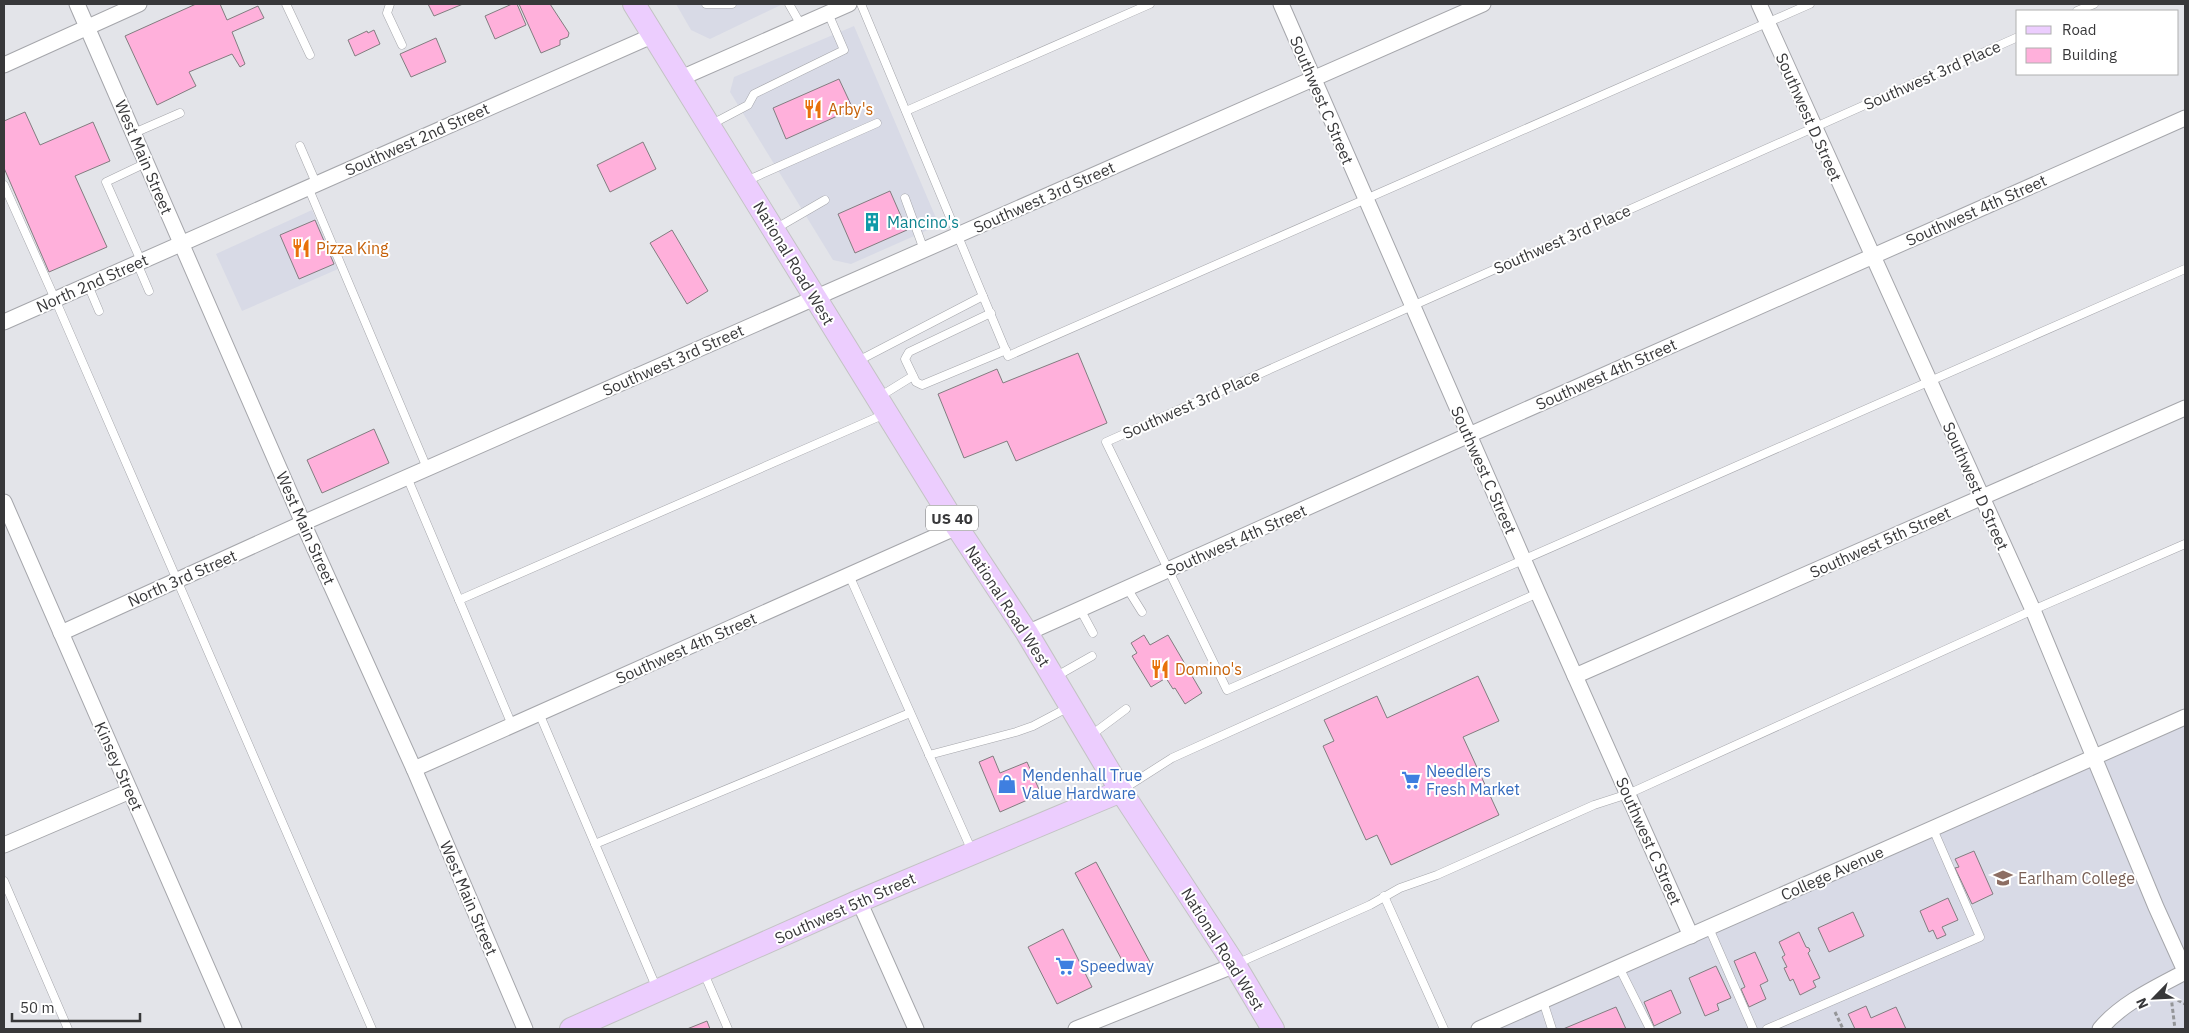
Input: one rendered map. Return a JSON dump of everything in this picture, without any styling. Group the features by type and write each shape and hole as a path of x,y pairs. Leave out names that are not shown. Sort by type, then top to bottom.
{"main road":[{"name":"National Road West","path":"634,4 957,527 1027,633 1121,791 1235,965 1273,1029"},
{"name":"Southwest 5th Street","path":"571,1029 859,900 1121,791"}],"street":[{"name":"West Main Street","path":"77,4 303,523 414,769 525,1029"},
{"path":"4,65 139,4"},
{"path":"681,78 849,4"},
{"name":"Southwest C Street","path":"1281,4 1365,200 1691,936"},
{"name":"Southwest 3rd Street","path":"303,523 1483,4"},
{"name":"Southwest D Street","path":"1759,4 2033,610 2156,907 2185,972"},
{"name":"Southwest 2nd Street","path":"181,243 654,35"},
{"name":"Southwest 4th Street","path":"1027,633 2185,118"},
{"name":"North 2nd Street","path":"4,322 181,243"},
{"name":"Southwest 5th Street","path":"1575,676 2185,408"},
{"name":"Kinsey Street","path":"4,502 234,1029"},
{"name":"North 3rd Street","path":"61,633 303,523"},
{"name":"Southwest 4th Street","path":"414,769 957,527"},
{"name":"College Avenue","path":"1480,1029 2185,717"},
{"path":"4,845 130,791"},
{"path":"859,900 916,1029"},
{"path":"1076,1029 1235,965"},
{"path":"2100,1029 2108,1020 2137,998 2185,972"}],"lane":[{"path":"286,4 310,55"},
{"path":"390,4 387,13 402,45"},
{"path":"706,4 732,4"},
{"path":"790,4 801,25"},
{"path":"861,4 1008,356 1810,4"},
{"path":"906,111 1150,4"},
{"path":"2079,10 2094,4"},
{"path":"710,125 748,105 754,94 844,50 828,13"},
{"name":"Southwest 3rd Place","path":"1168,570 1106,442 2016,39"},
{"path":"134,133 180,112"},
{"path":"744,182 877,123"},
{"path":"300,146 312,185 427,468"},
{"path":"146,163 106,182 149,291"},
{"path":"4,185 372,1029"},
{"path":"905,198 924,250"},
{"path":"773,230 825,200"},
{"path":"1168,570 1227,690 2185,268"},
{"path":"88,285 99,311"},
{"path":"855,362 984,296"},
{"path":"990,313 907,354 905,359 919,384 926,384 1006,350"},
{"path":"459,600 882,406 913,376"},
{"path":"407,477 512,725"},
{"path":"1235,965 1370,905 1384,896 1438,875 1594,805 1628,794 2033,610 2185,544"},
{"path":"849,575 972,853"},
{"path":"1127,588 1142,612"},
{"path":"1121,791 1172,758 1538,593"},
{"path":"1080,609 1094,633"},
{"path":"1053,678 1092,656"},
{"path":"929,755 1016,732 1033,726 1070,706"},
{"path":"1089,737 1126,709"},
{"path":"540,713 658,991"},
{"path":"595,844 910,713"},
{"path":"1767,1029 1980,937 1933,829"},
{"path":"4,881 68,1029"},
{"path":"1384,896 1444,1029"},
{"path":"1709,928 1753,1029"},
{"path":"1619,967 1650,1029"},
{"path":"703,971 728,1029"},
{"path":"1544,1000 1552,1029"}],"path":[{"path":"2174,1029 2171,996 2185,1004"},
{"path":"1831,1002 1843,1029"}],"shaded area":[{"path":"676,4 783,4 710,39 691,30"},
{"path":"854,26 939,225 851,264 833,260 730,92 734,77"},
{"path":"312,210 338,269 242,311 216,254"},
{"name":"Earlham College","path":"2185,717 2185,1029 1479,1029"}],"building":[{"path":"196,4 220,4 227,20 258,6 264,18 232,32 245,64 240,67 232,54 189,72 196,86 157,105 125,36"},
{"path":"428,4 463,4 434,16"},
{"path":"512,4 517,4 526,25 495,39 485,16"},
{"path":"519,4 550,4 569,33 568,37 560,40 560,45 541,53"},
{"path":"374,30 380,44 355,56 348,40 367,31 368,33"},
{"path":"436,38 446,62 411,77 400,54"},
{"name":"Arby's","path":"839,79 853,109 786,139 773,108"},
{"path":"25,112 40,145 93,122 110,161 75,176 107,247 49,272 4,168 4,121"},
{"path":"643,142 656,169 610,192 597,165"},
{"name":"Mancino's","path":"890,191 907,230 855,253 838,214"},
{"path":"315,220 334,264 299,279 280,235"},
{"path":"672,230 708,291 687,304 650,243"},
{"path":"1078,353 1107,423 1016,461 1007,441 964,458 938,394 997,369 1003,383"},
{"path":"374,429 389,463 322,493 307,460"},
{"path":"1144,635 1150,645 1168,635 1202,693 1185,704 1166,678 1151,687 1132,656 1137,653 1131,643"},
{"name":"Needlers Fresh Market","path":"1478,676 1499,721 1463,737 1499,815 1391,865 1377,835 1366,840 1323,746 1334,741 1324,720 1377,696 1387,718"},
{"path":"993,756 1000,773 1027,762 1041,794 1000,812 979,762"},
{"path":"1974,851 1993,894 1972,904 1955,868 1959,867 1955,859"},
{"path":"1096,862 1150,962 1129,973 1075,873"},
{"path":"1948,898 1958,920 1942,927 1946,935 1937,939 1933,930 1929,932 1920,911"},
{"path":"1853,912 1864,936 1829,952 1818,928"},
{"path":"1063,929 1092,987 1057,1004 1028,947"},
{"path":"1799,932 1806,947 1809,948 1810,951 1808,953 1820,978 1813,981 1816,987 1800,995 1793,979 1790,981 1784,968 1787,967 1782,957 1785,955 1779,942"},
{"path":"1755,952 1768,981 1760,985 1766,999 1749,1007 1741,989 1745,987 1734,961"},
{"path":"1716,966 1731,998 1717,1004 1719,1010 1705,1016 1689,978"},
{"path":"1671,990 1681,1013 1654,1026 1644,1002"},
{"path":"1866,1006 1871,1018 1896,1007 1906,1029 1855,1029 1848,1014"},
{"path":"1616,1007 1626,1029 1563,1029"},
{"path":"707,1021 710,1029 687,1029"}],"place":[{"name":"Arby's","path":"813,109"},
{"name":"Mancino's","path":"872,222"},
{"name":"Pizza King","path":"301,248"},
{"name":"Domino's","path":"1160,669"},
{"name":"Needlers Fresh Market","path":"1411,780"},
{"name":"Mendenhall True Value Hardware","path":"1007,784"},
{"name":"Earlham College","path":"2003,878"},
{"name":"Speedway","path":"1065,966"}]}
